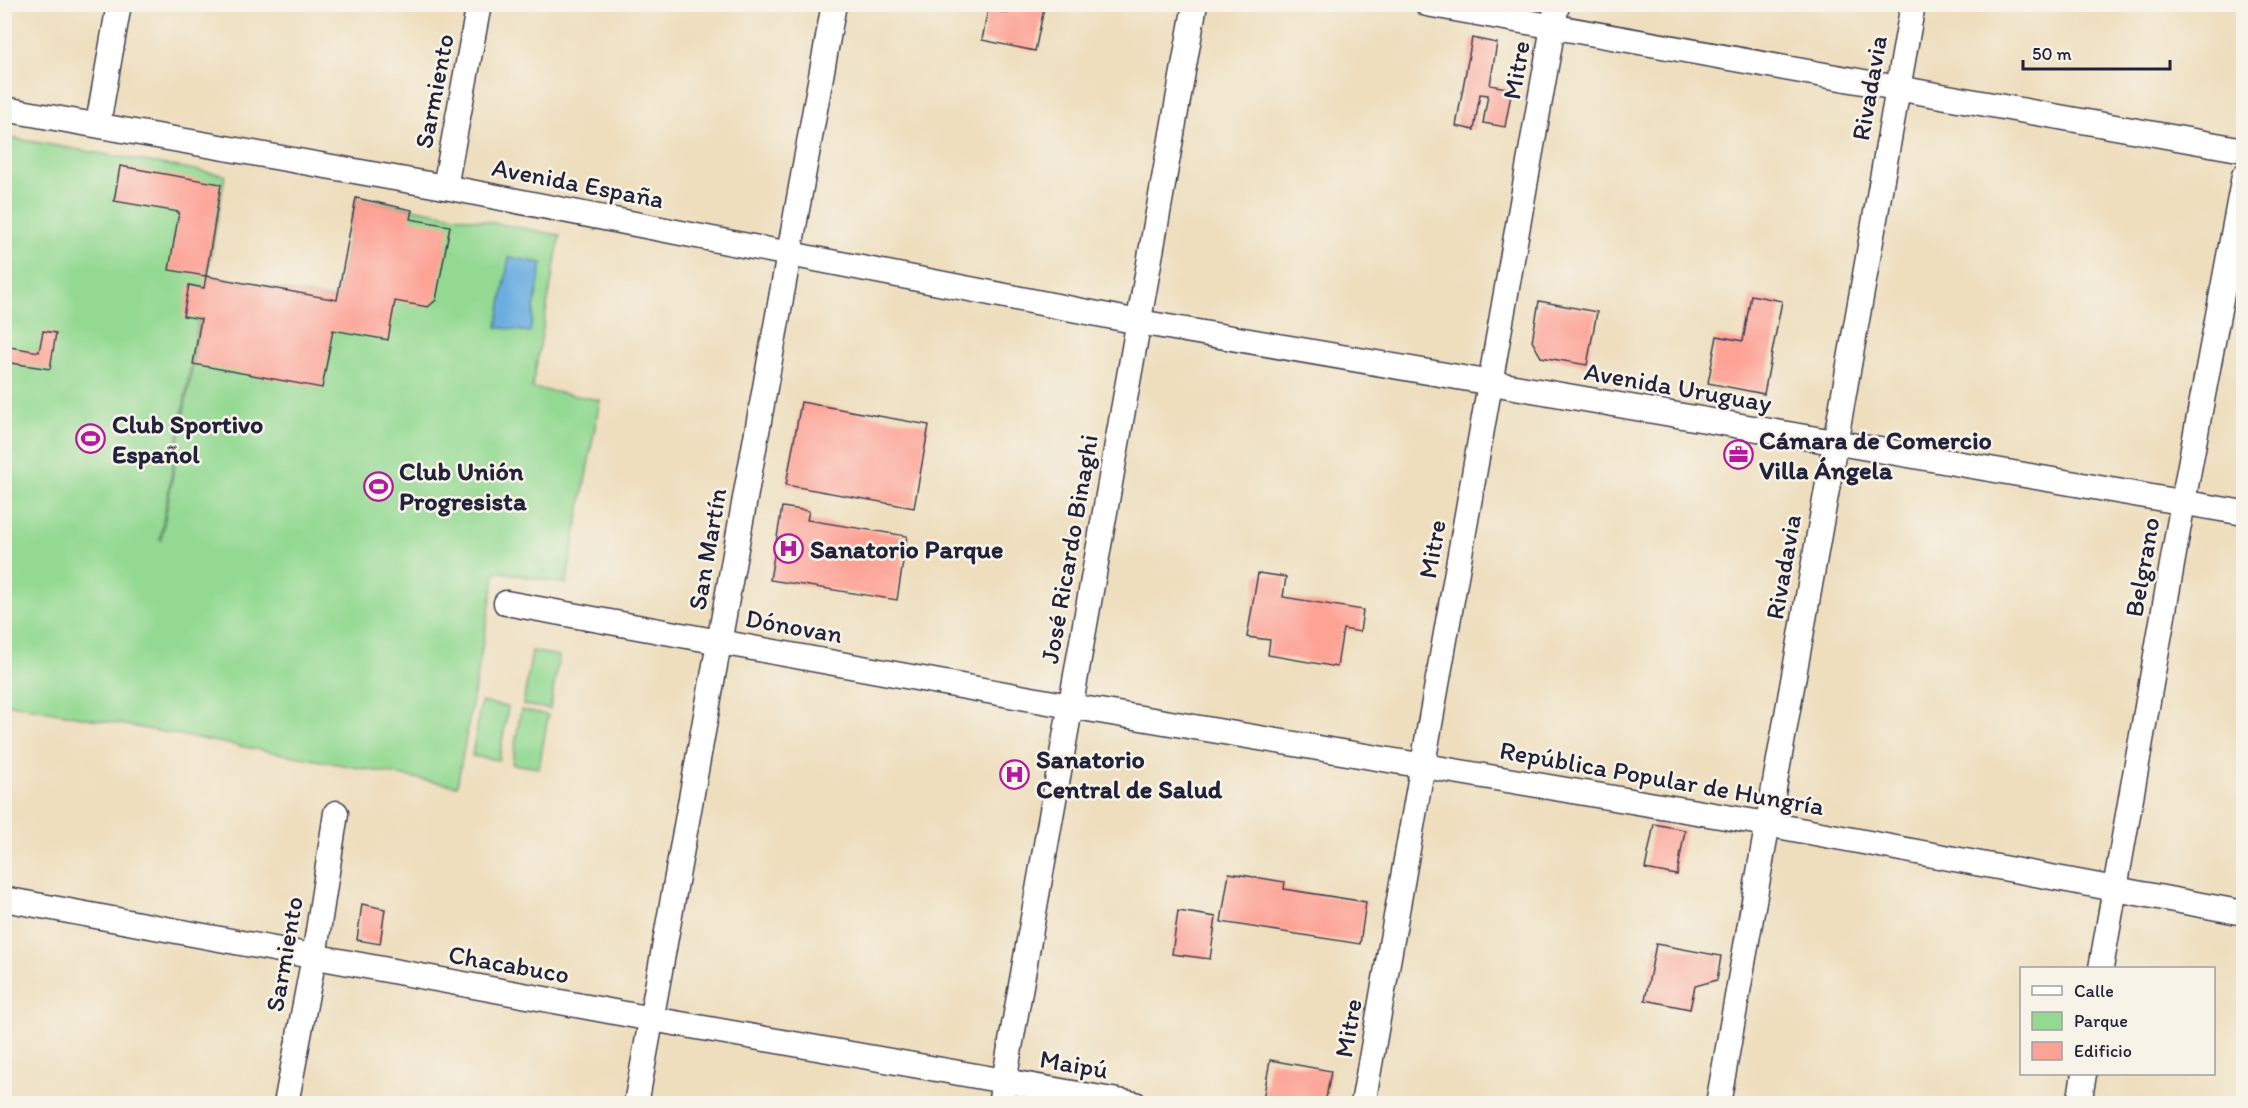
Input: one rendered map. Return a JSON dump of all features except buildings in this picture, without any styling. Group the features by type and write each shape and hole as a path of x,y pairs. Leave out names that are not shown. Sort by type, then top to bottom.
{"street":[{"path":"98,124 118,4"},
{"name":"Sarmiento","path":"445,187 479,4"},
{"name":"San Martín","path":"636,1104 834,4"},
{"name":"José Ricardo Binaghi","path":"1002,1092 1195,4"},
{"path":"1427,4 1555,16 1897,90 2244,150"},
{"name":"Rivadavia","path":"1718,1104 1913,4"},
{"name":"Mitre","path":"1363,1104 1555,16"},
{"name":"Avenida España","path":"4,109 445,187 1139,322"},
{"name":"Belgrano","path":"2102,967 2183,502 2244,176"},
{"name":"Avenida Uruguay","path":"1139,322 1834,444 2244,513"},
{"name":"Dónovan","path":"506,603 1070,706"},
{"name":"República Popular de Hungría","path":"1070,706 1767,824 2244,913"},
{"name":"Sarmiento","path":"286,1104 314,957 336,813"},
{"name":"Chacabuco","path":"4,898 652,1019 1002,1092"},
{"path":"2079,1104 2084,1075"},
{"name":"Maipú","path":"1002,1092 1135,1104"}],"green space":[{"name":"Club Unión Progresista","path":"5,137 225,175 207,276 337,300 356,198 560,235 532,388 600,400 566,584 496,571 457,786 5,703","holes":["199,319 201,319 161,540"]},
{"path":"532,651 559,656 550,709 523,705"},
{"path":"481,702 508,707 499,760 472,756"},
{"path":"521,710 548,715 539,768 512,764"}],"water":[{"path":"509,257 542,263 530,332 497,327"}],"place":[{"name":"Club Sportivo Español","path":"91,439"},
{"name":"Cámara de Comercio Villa Ángela","path":"1738,455"},
{"name":"Club Unión Progresista","path":"378,486"},
{"name":"Sanatorio Parque","path":"789,549"},
{"name":"Sanatorio Central de Salud","path":"1015,774"}]}
